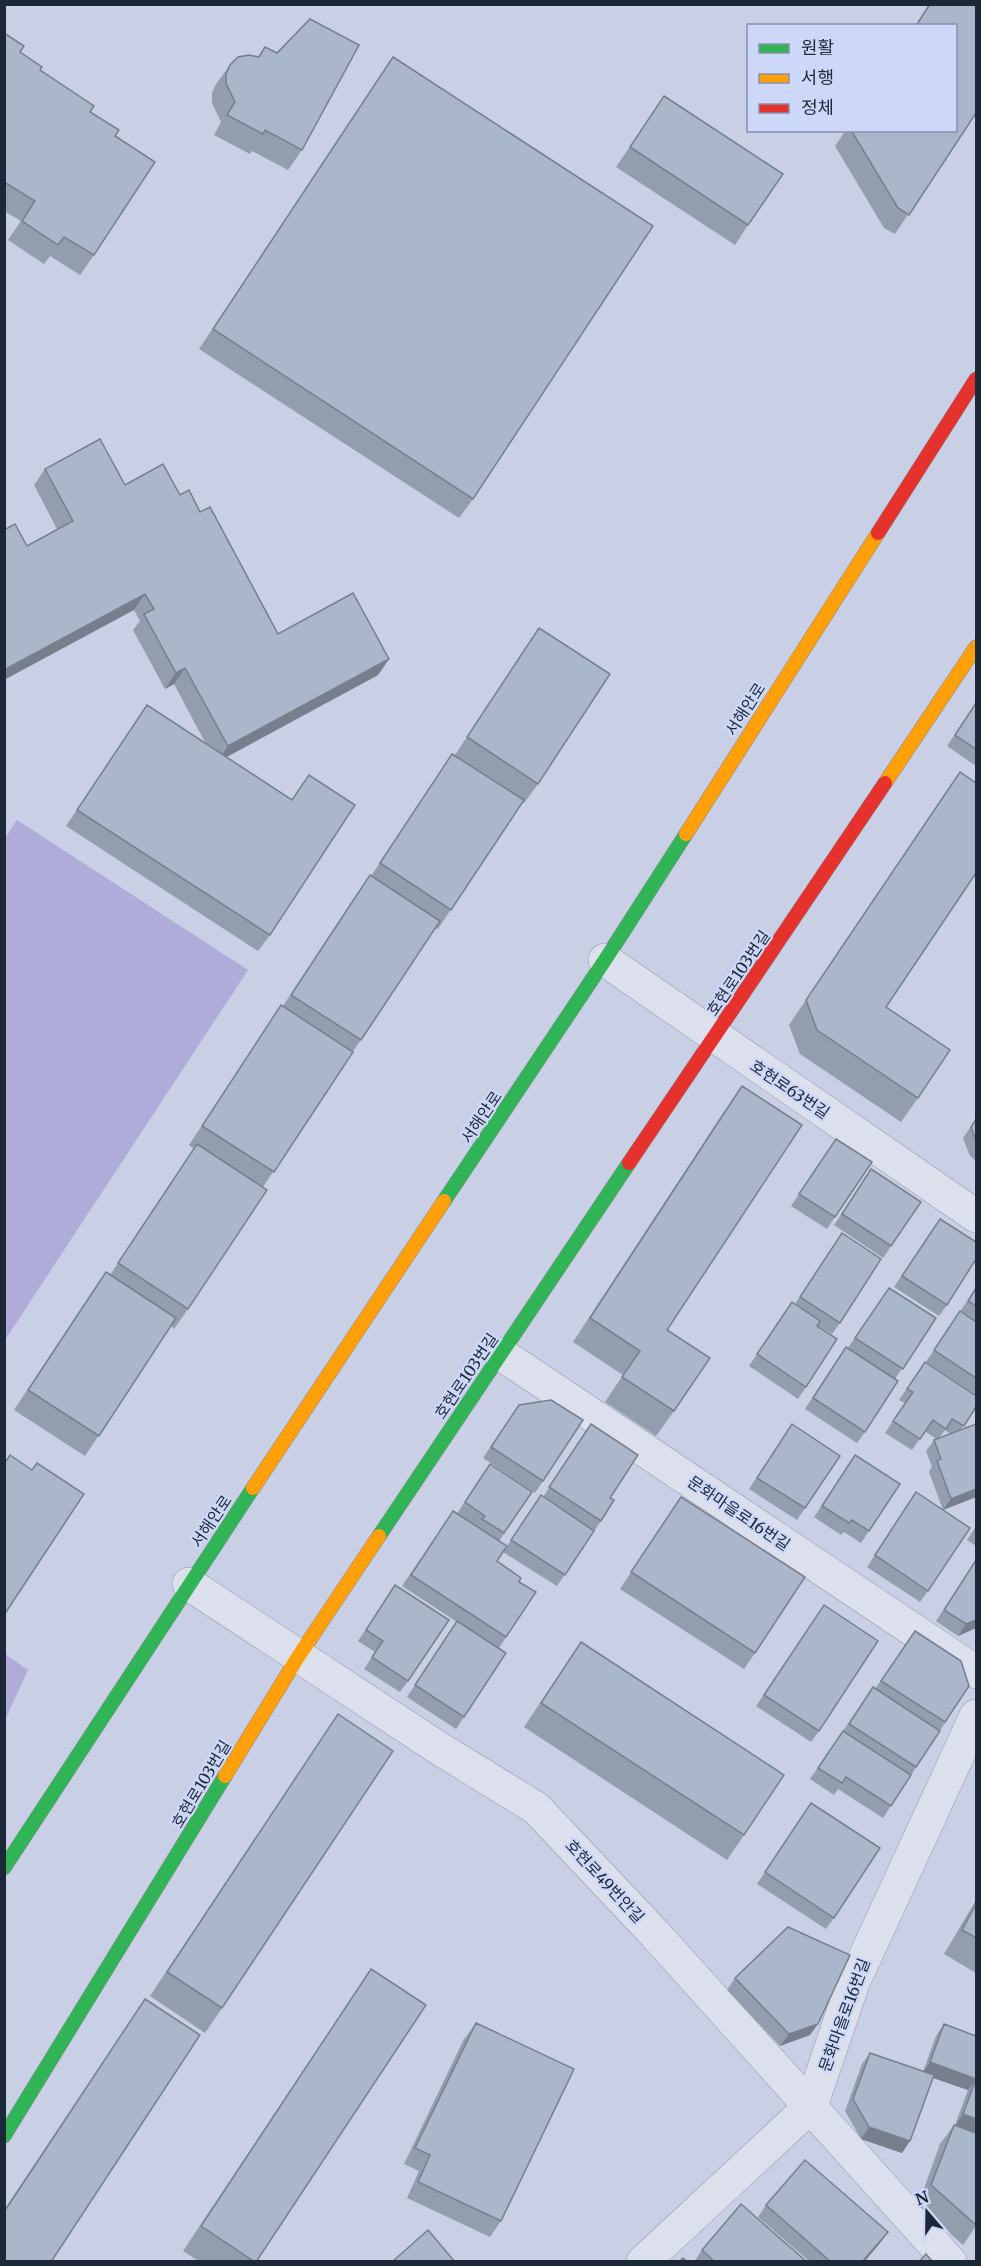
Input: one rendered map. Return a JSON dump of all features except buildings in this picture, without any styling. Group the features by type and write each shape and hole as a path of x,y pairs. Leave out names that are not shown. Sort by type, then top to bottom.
{"street":[{"name":"서해안로","path":"4,1868 189,1584 605,960 976,379"},
{"name":"호현로103번길","path":"4,2136 298,1657 976,647"},
{"name":"호현로63번길","path":"605,960 976,1216"},
{"name":"문화마을로16번길","path":"501,1354 976,1672"},
{"name":"호현로49번안길","path":"189,1584 298,1657 536,1808 655,1934 950,2262"},
{"name":"문화마을로16번길","path":"643,2262 811,2106 853,1983 976,1716"}],"shaded area":[{"path":"17,820 248,970 5,1340 4,839"},
{"path":"5,1654 28,1670 5,1720"}],"traffic: fast":[{"path":"444,1201 686,834"},
{"path":"379,1536 629,1163"},
{"path":"4,1868 253,1488"},
{"path":"4,2136 225,1776"}],"traffic: slow":[{"path":"686,834 878,533"},
{"path":"885,783 976,647"},
{"path":"253,1488 444,1201"},
{"path":"225,1776 298,1657 379,1536"}],"traffic: jam":[{"path":"878,533 976,379"},
{"path":"629,1163 885,783"}]}
